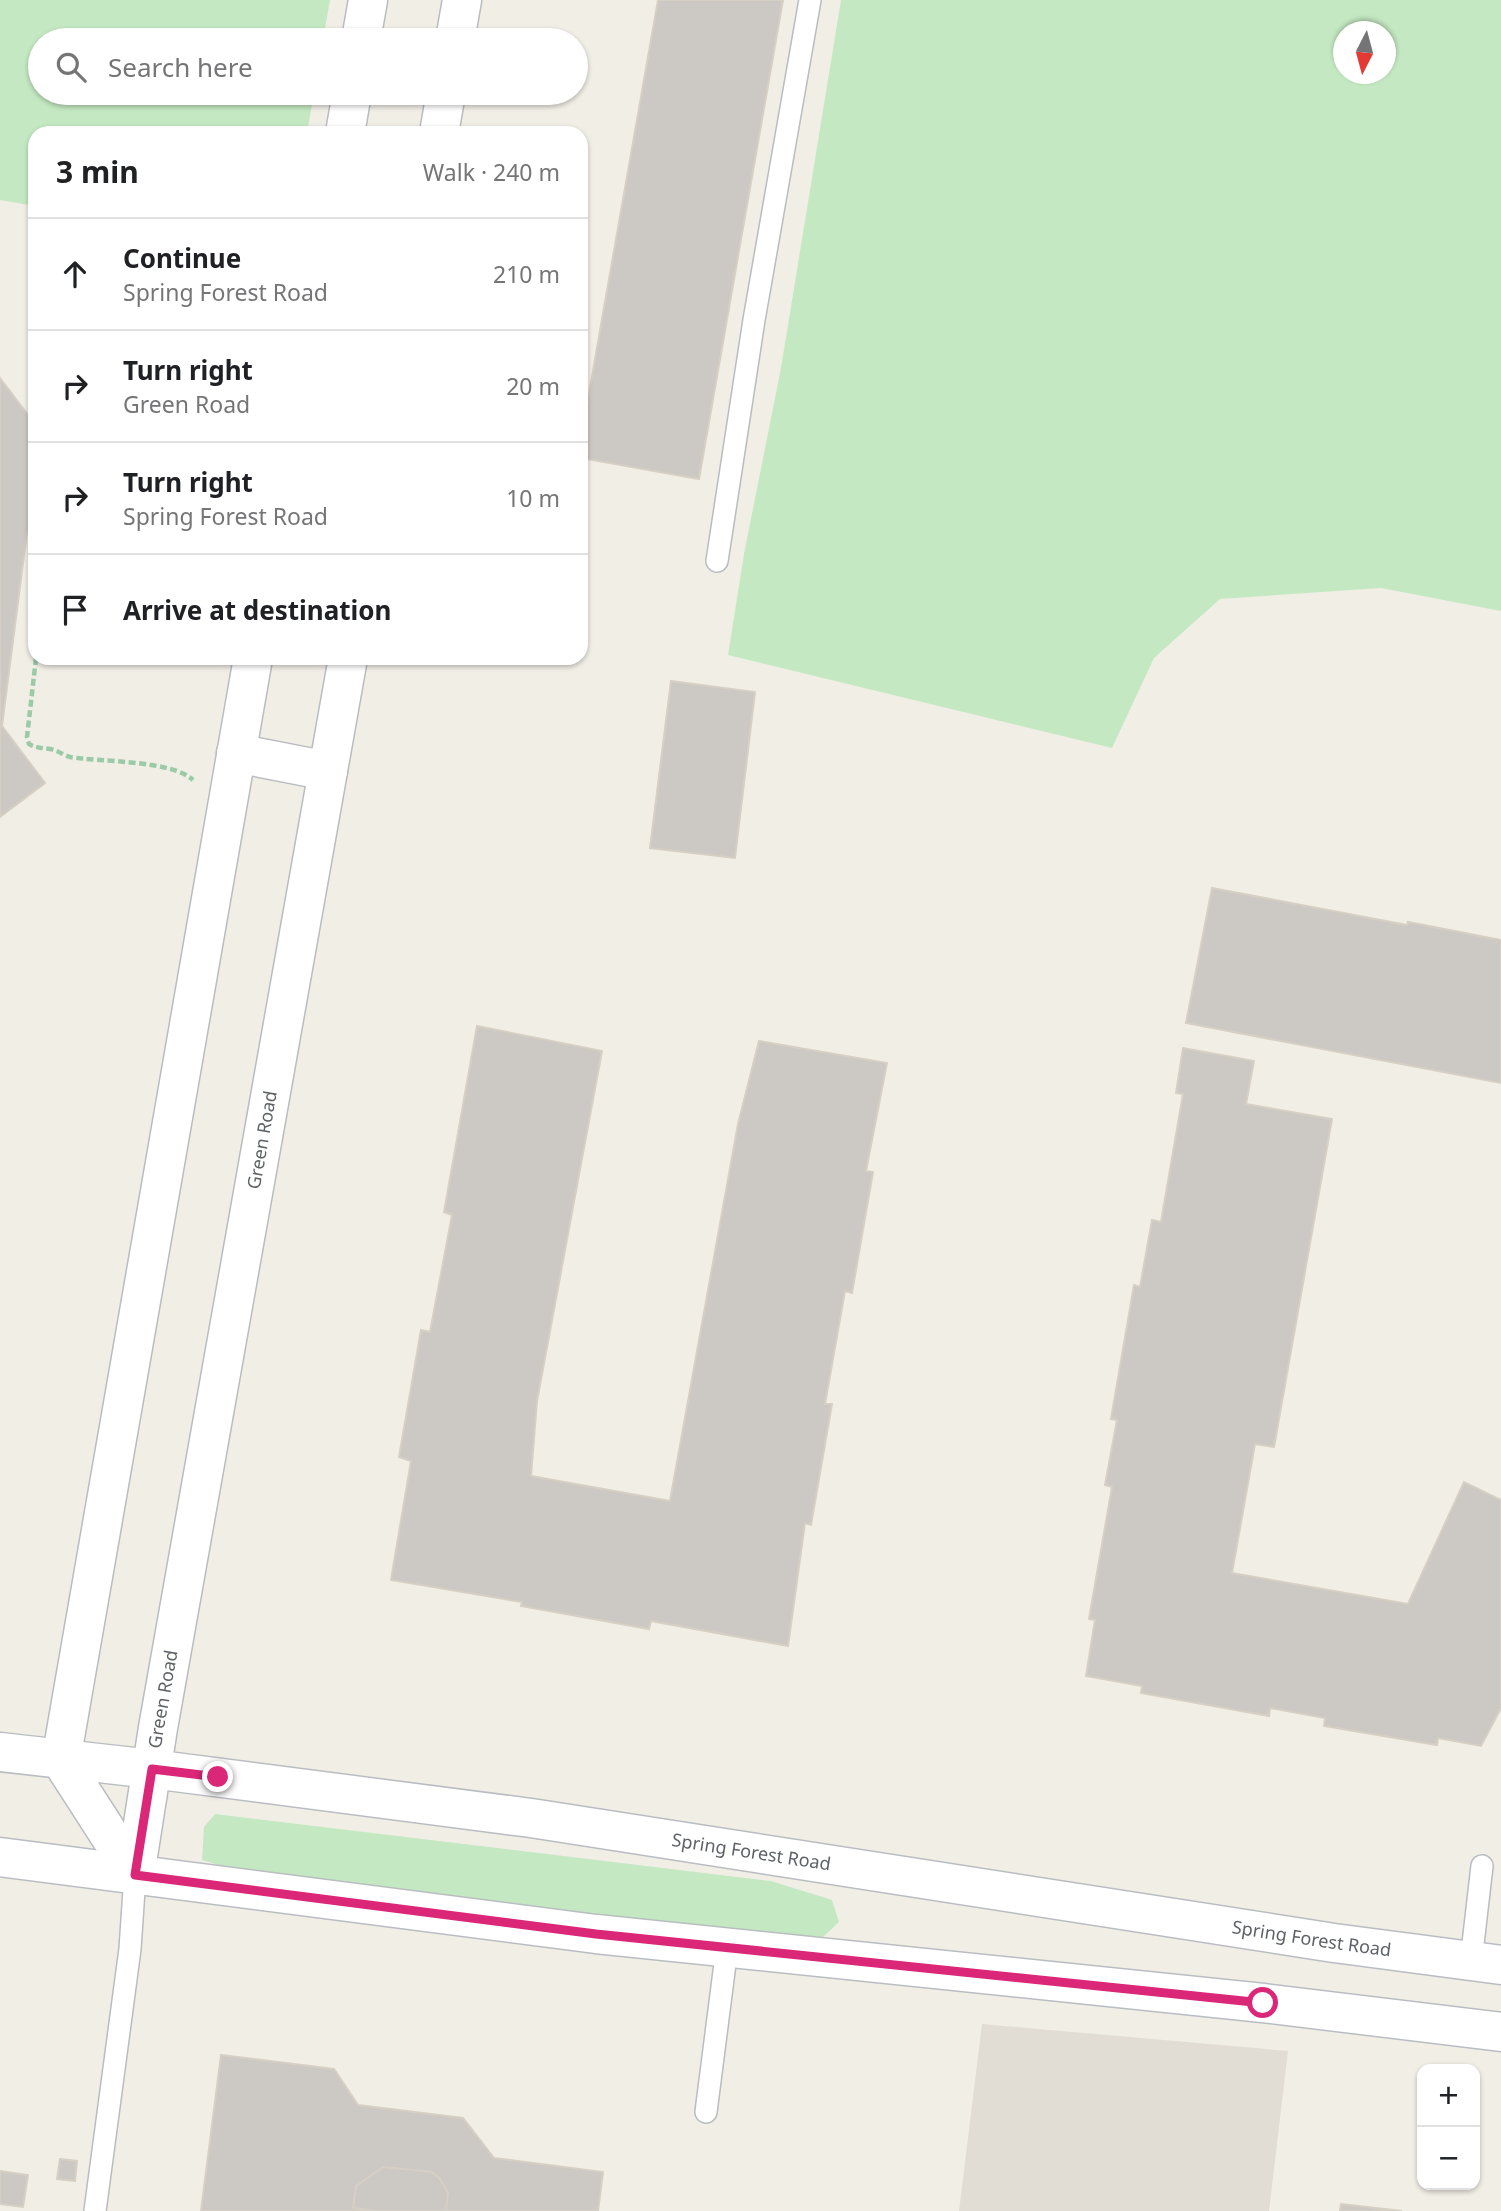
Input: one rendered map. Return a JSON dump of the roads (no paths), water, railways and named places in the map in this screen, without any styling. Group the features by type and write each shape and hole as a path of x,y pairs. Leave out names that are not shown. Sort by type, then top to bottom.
{"main road":[{"path":"363,28 368,0"},
{"path":"457,28 462,0"},
{"path":"346,126 350,105"},
{"path":"440,126 444,105"},
{"path":"135,1875 61,1760 252,665"},
{"name":"Green Road","path":"135,1875 347,665"},
{"path":"236,753 328,771"},
{"name":"Spring Forest Road","path":"0,1752 531,1818 1334,1943 1486,1963"},
{"path":"0,1857 583,1932 1263,2003 1501,2032"}],"lane":[{"path":"717,561 754,320 810,0"},
{"path":"1482,1867 1486,1963"},
{"path":"95,2211 130,1950 135,1875"},
{"path":"706,2112 727,1948"}]}
